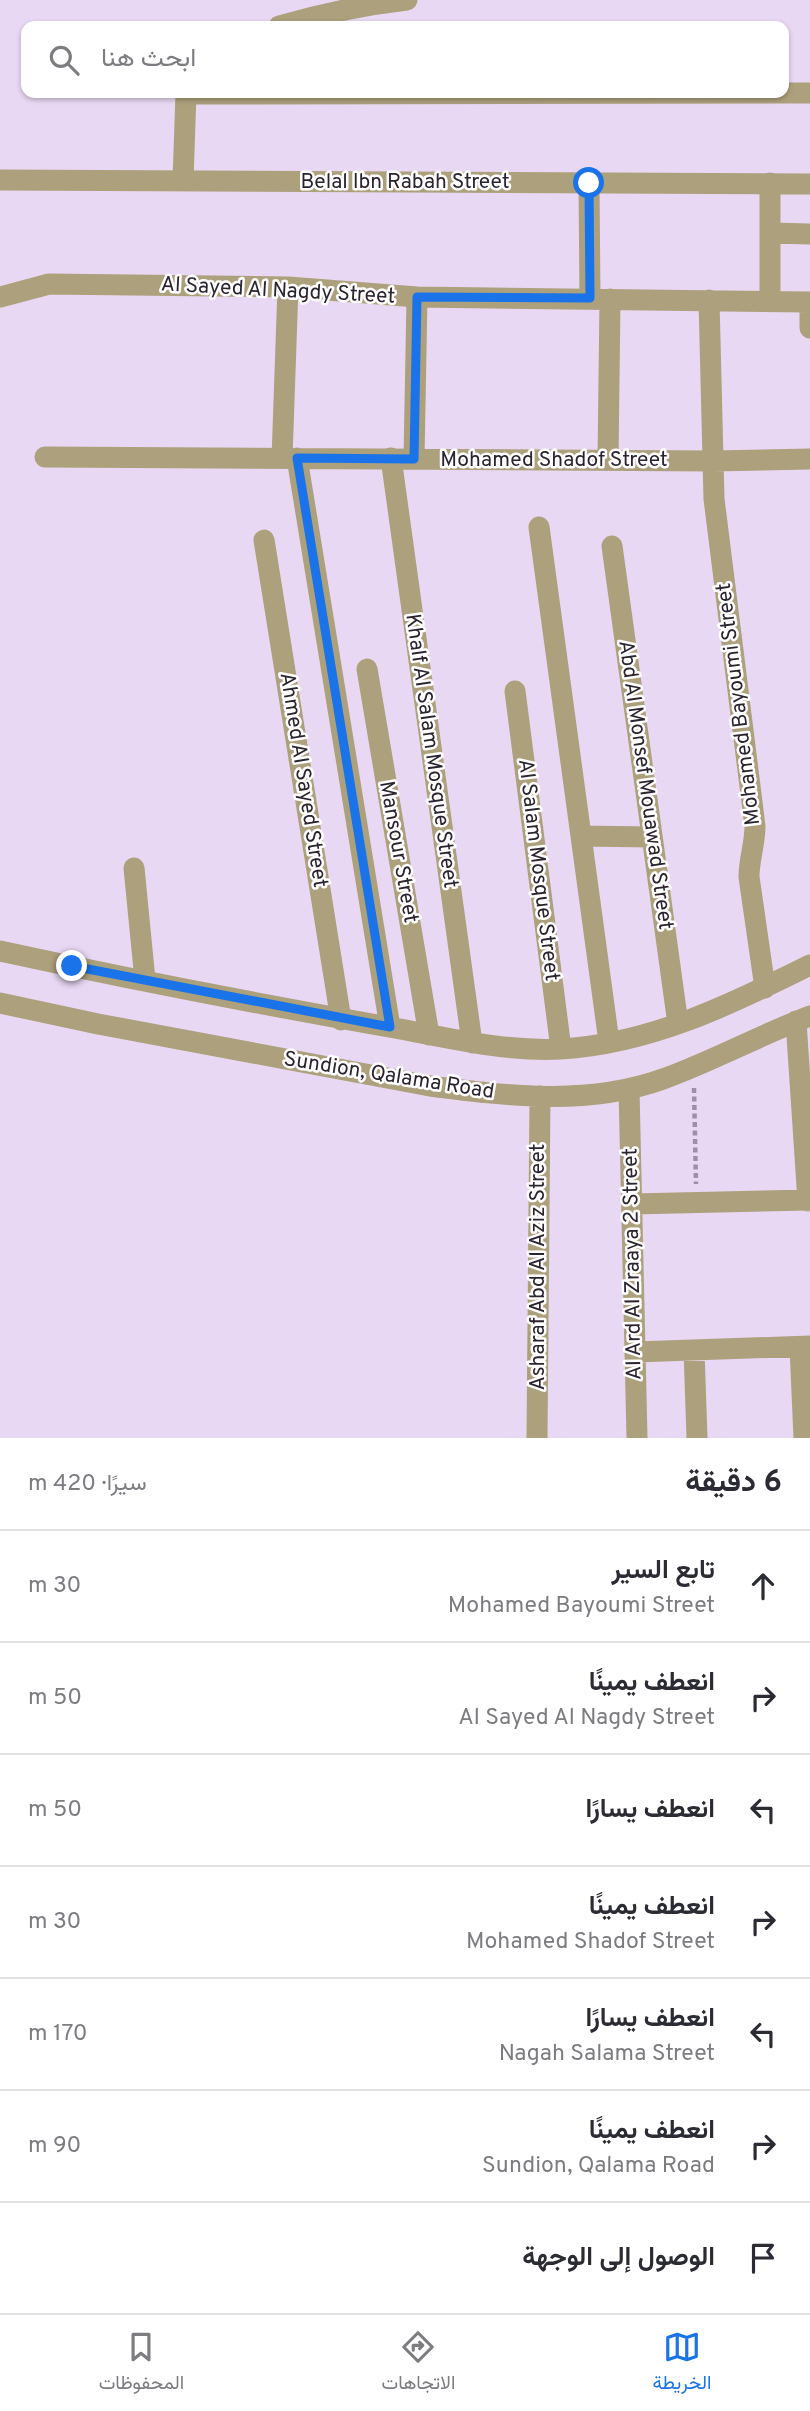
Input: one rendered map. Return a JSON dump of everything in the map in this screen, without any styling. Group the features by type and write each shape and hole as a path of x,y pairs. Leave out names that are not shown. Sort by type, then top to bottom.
{"street":[{"path":"299,21 346,9 407,0"},
{"path":"789,93 810,93"},
{"path":"183,181 186,98"},
{"name":"Belal Ibn Rabah Street","path":"0,180 810,184"},
{"path":"589,183 600,298 608,460"},
{"path":"771,183 771,301"},
{"path":"771,233 810,234"},
{"name":"Al Sayed Al Nagdy Street","path":"0,297 49,284 288,287 417,297 810,302"},
{"path":"288,287 289,458 390,1027"},
{"path":"414,459 417,297"},
{"name":"Mohamed Bayoumi Street","path":"709,300 717,524 755,826 755,846 749,865 749,877 765,988"},
{"path":"810,302 810,328"},
{"name":"Mohamed Shadof Street","path":"45,457 713,461 810,459"},
{"name":"Khalf Al Salam Mosque Street","path":"391,458 472,1043"},
{"path":"539,527 609,1042"},
{"name":"Ahmed Al Sayed Street","path":"264,540 341,1020"},
{"name":"Abd Al Monsef Mouawad Street","path":"612,546 678,1024"},
{"name":"Mansour Street","path":"367,669 429,1035"},
{"name":"Al Salam Mosque Street","path":"515,691 561,1049"},
{"path":"581,836 652,837"},
{"path":"134,868 145,980"},
{"path":"0,951 341,1020 472,1043 561,1049 609,1042 678,1024 765,988 810,965"},
{"name":"Sundion, Qalama Road","path":"0,1003 366,1075 472,1092 540,1096 585,1096 662,1080 803,1018"},
{"path":"632,1204 809,1200 803,1018"},
{"name":"Al Ard Al Zraaya 2 Street","path":"629,1089 637,1438"},
{"name":"Asharaf Abd Al Aziz Street","path":"537,1438 540,1096"},
{"path":"635,1352 805,1346 804,1438"},
{"path":"694,1350 697,1438"}],"path":[{"path":"694,1067 697,1202"}],"route":[{"path":"72,966 341,1020 390,1027 297,458 414,459 417,297 590,298 589,183"}]}
